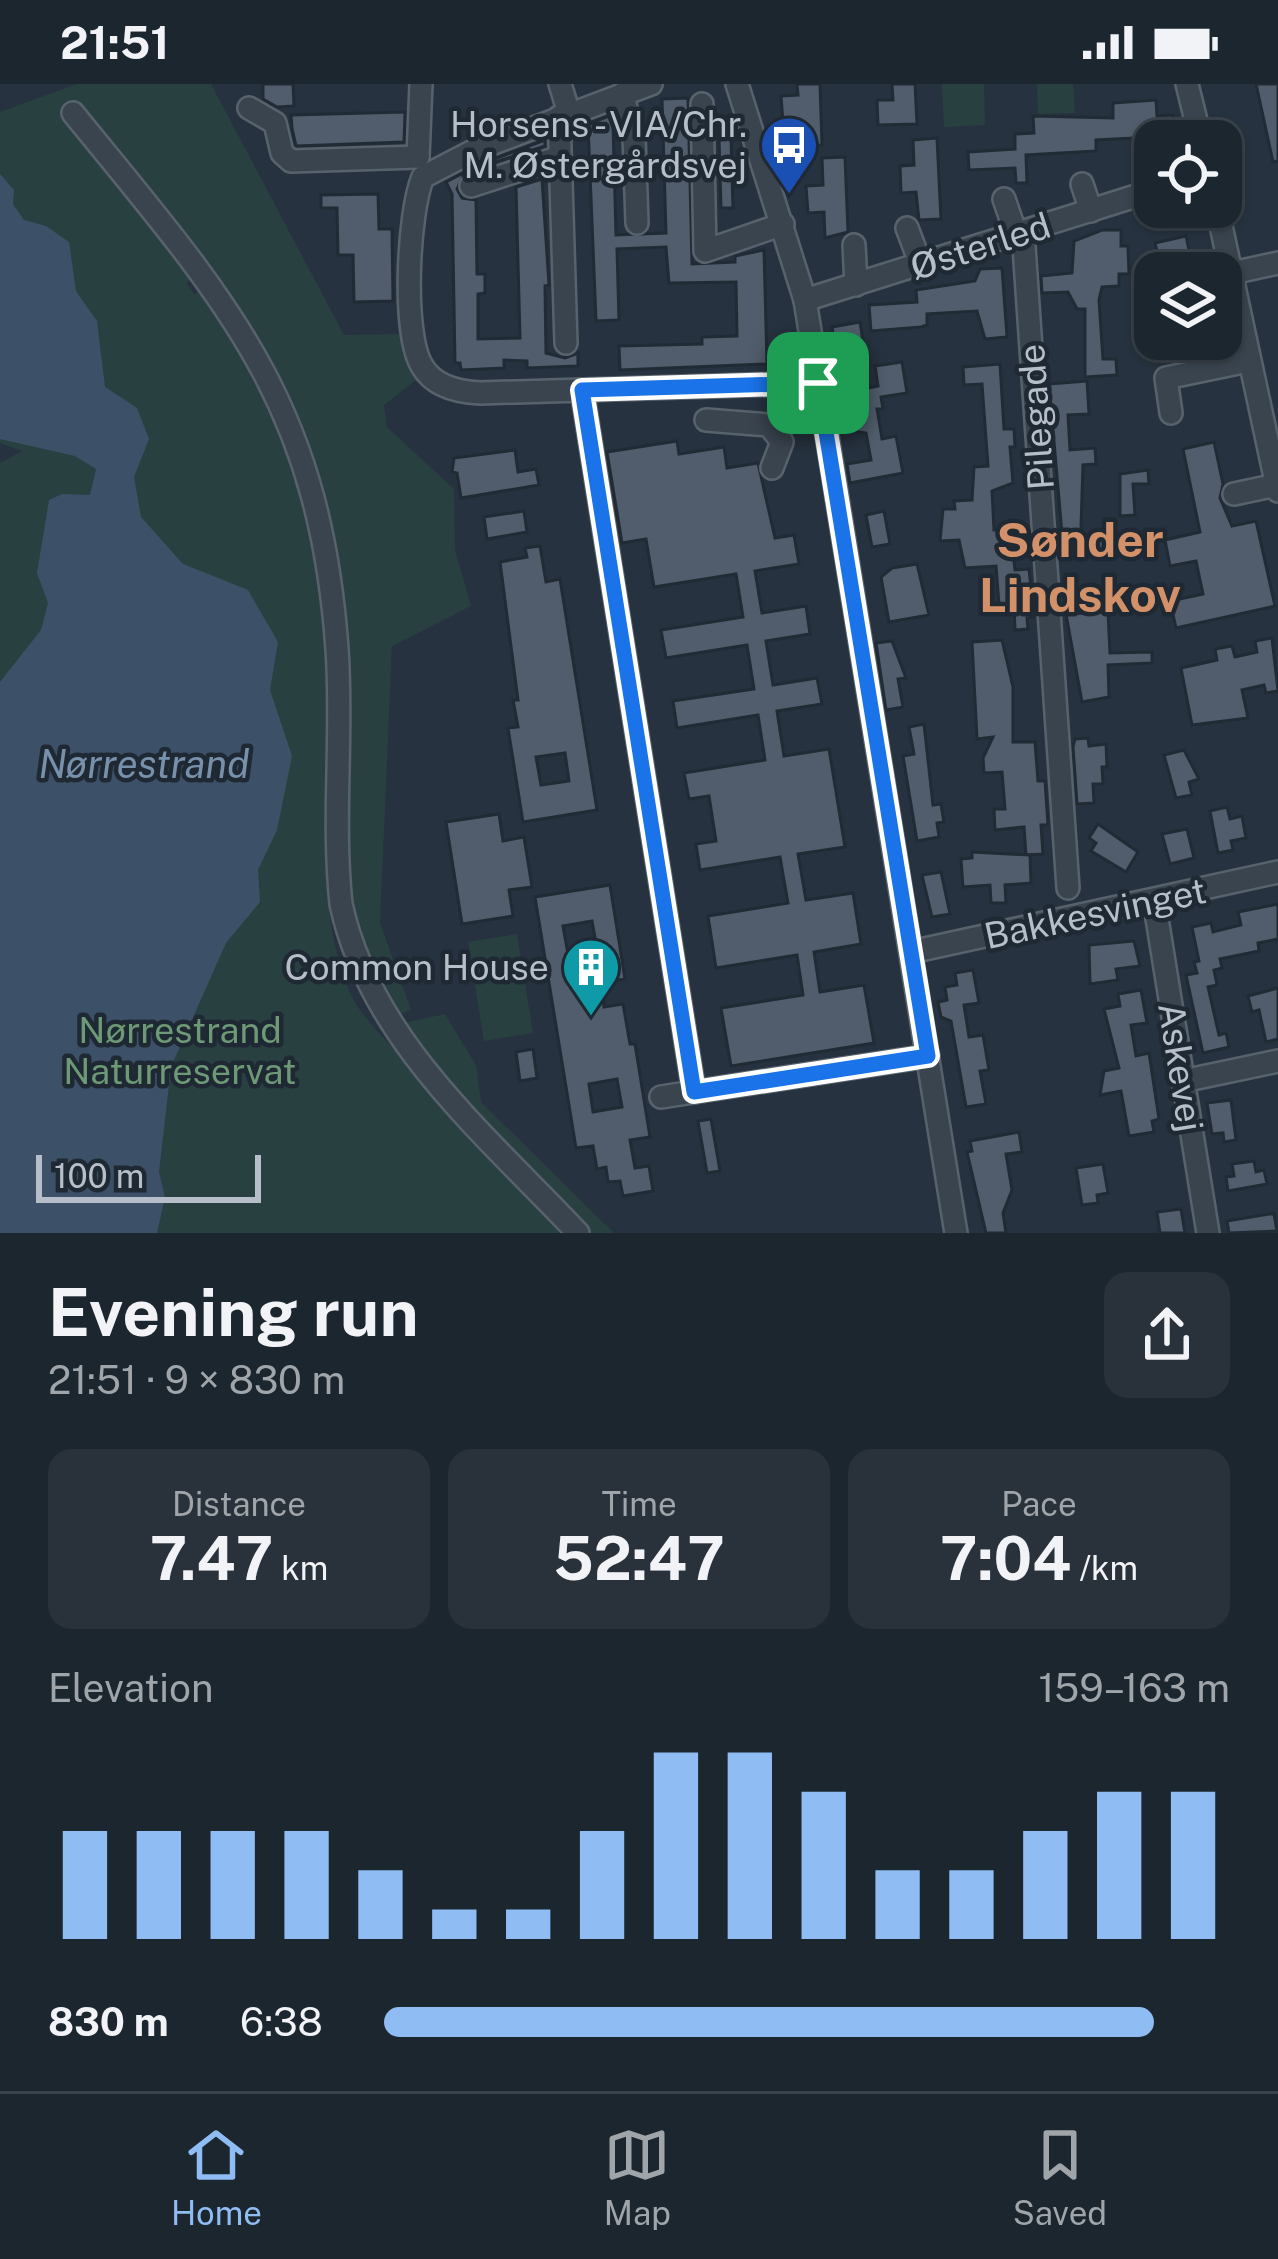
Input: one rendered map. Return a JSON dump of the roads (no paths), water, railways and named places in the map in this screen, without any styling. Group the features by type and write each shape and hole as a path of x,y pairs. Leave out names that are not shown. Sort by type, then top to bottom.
{"street":[{"path":"421,84 425,164 412,211 412,330 424,371 460,392 818,383"},
{"path":"560,84 566,343"},
{"path":"249,108 275,123 282,153 291,161 425,164 651,84"},
{"path":"737,84 806,300 956,1233"},
{"path":"1186,84 1195,120"},
{"path":"622,94 634,136 637,223"},
{"path":"702,104 705,251 783,224"},
{"path":"74,113 206,273 259,357 302,452 332,593 341,904 348,938 370,989 396,1033 578,1233"},
{"path":"489,145 501,174"},
{"path":"471,186 560,158"},
{"path":"1082,184 1090,211"},
{"name":"Østerled","path":"806,300 1134,197"},
{"name":"Pilegade","path":"1004,199 1020,233 1068,888"},
{"path":"907,228 921,265"},
{"path":"854,245 856,285"},
{"path":"1242,271 1278,263"},
{"path":"1234,494 1277,488 1242,328"},
{"path":"1171,413 1166,378 1248,361"},
{"path":"757,386 760,424"},
{"path":"582,390 694,1092"},
{"path":"706,420 769,425 782,442 772,468"},
{"name":"Bakkesvinget","path":"911,952 1278,872"},
{"name":"Askevej","path":"1154,900 1208,1233"},
{"path":"661,1097 928,1056"},
{"path":"1183,1081 1278,1061"}],"water":[{"name":"Nørrestrand","path":"0,174 14,190 13,204 24,220 46,226 69,242 76,291 97,321 105,387 137,408 149,439 134,477 141,517 183,564 248,590 278,642 270,690 292,756 277,830 258,870 260,902 226,943 171,1067 159,1172 165,1197 157,1233 0,1233 0,682 41,630 48,603 37,573 49,500 62,494 90,495 96,469 75,456 0,439"}],"place":[{"name":"Horsens - VIA/Chr. M. Østergårdsvej","path":"789,196"},
{"name":"Common House","path":"591,1018"}],"district":[{"name":"Sønder Lindskov","path":"1080,568"}],"park label":[{"name":"Nørrestrand Naturreservat","path":"180,1050"}]}
